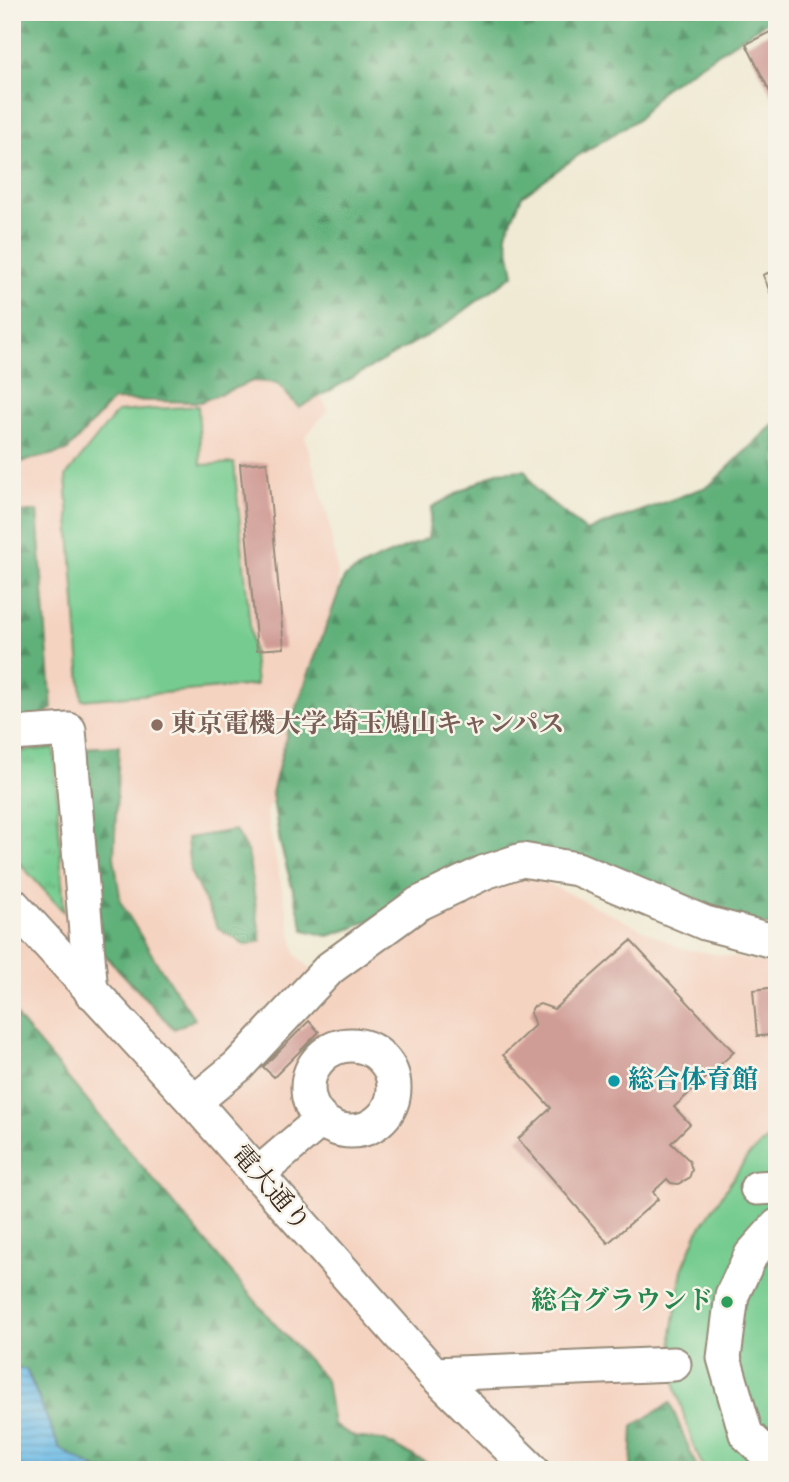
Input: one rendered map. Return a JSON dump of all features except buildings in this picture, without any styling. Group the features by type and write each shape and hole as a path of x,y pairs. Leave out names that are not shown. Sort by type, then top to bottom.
{"street":[{"path":"12,734 69,730 91,992"},
{"path":"194,1102 238,1066 330,968 418,904 485,872 522,860 577,869 705,923 777,942"},
{"name":"電大通り","path":"12,904 194,1102 434,1374 532,1470"},
{"path":"257,1175 321,1120"},
{"path":"777,1226 751,1255 732,1295 724,1358 746,1434 777,1464"},
{"path":"434,1374 674,1364"}],"shaded area":[{"name":"東京電機大学 埼玉鳩山キャンパス","path":"12,12 272,299 328,410 305,437 328,517 338,574 340,638 266,813 296,955 330,987 421,919 522,871 681,948 777,965 777,1470 12,1470"}],"green space":[{"path":"12,12 777,12 777,15 663,89 638,119 576,157 522,196 506,233 514,274 442,327 299,408 277,383 253,381 200,402 113,400 67,451 12,464 12,389 18,375 12,368"},
{"path":"198,406 201,465 234,463 256,685 82,700 66,476 117,412"},
{"path":"777,421 777,928 744,920 664,886 539,848 504,857 353,928 328,936 304,930 280,843 272,793 287,733 344,578 374,561 428,538 432,507 497,472 525,470 536,490 586,531 709,486"},
{"path":"37,511 52,709 33,722 12,726 12,514"},
{"path":"119,746 114,857 121,903 195,1019 174,1029 103,953 82,748"},
{"path":"54,748 64,912 12,855 12,752"},
{"path":"235,830 248,853 261,941 246,945 218,928 190,871 187,838"},
{"path":"12,1008 19,1020 273,1322 326,1380 333,1425 355,1437 385,1441 440,1470 98,1470 60,1449 27,1370 12,1369"},
{"name":"総合グラウンド","path":"777,1131 777,1470 704,1470 692,1442 676,1389 672,1334 682,1270 697,1233 748,1156"},
{"path":"670,1403 698,1470 631,1470 633,1426"}],"water":[{"path":"12,1369 26,1369 60,1449 98,1470 24,1470 19,1467 12,1436"}],"place":[{"name":"東京電機大学 埼玉鳩山キャンパス","path":"157,725"},
{"name":"総合体育館","path":"614,1081"},
{"name":"総合グラウンド","path":"727,1302"}]}
